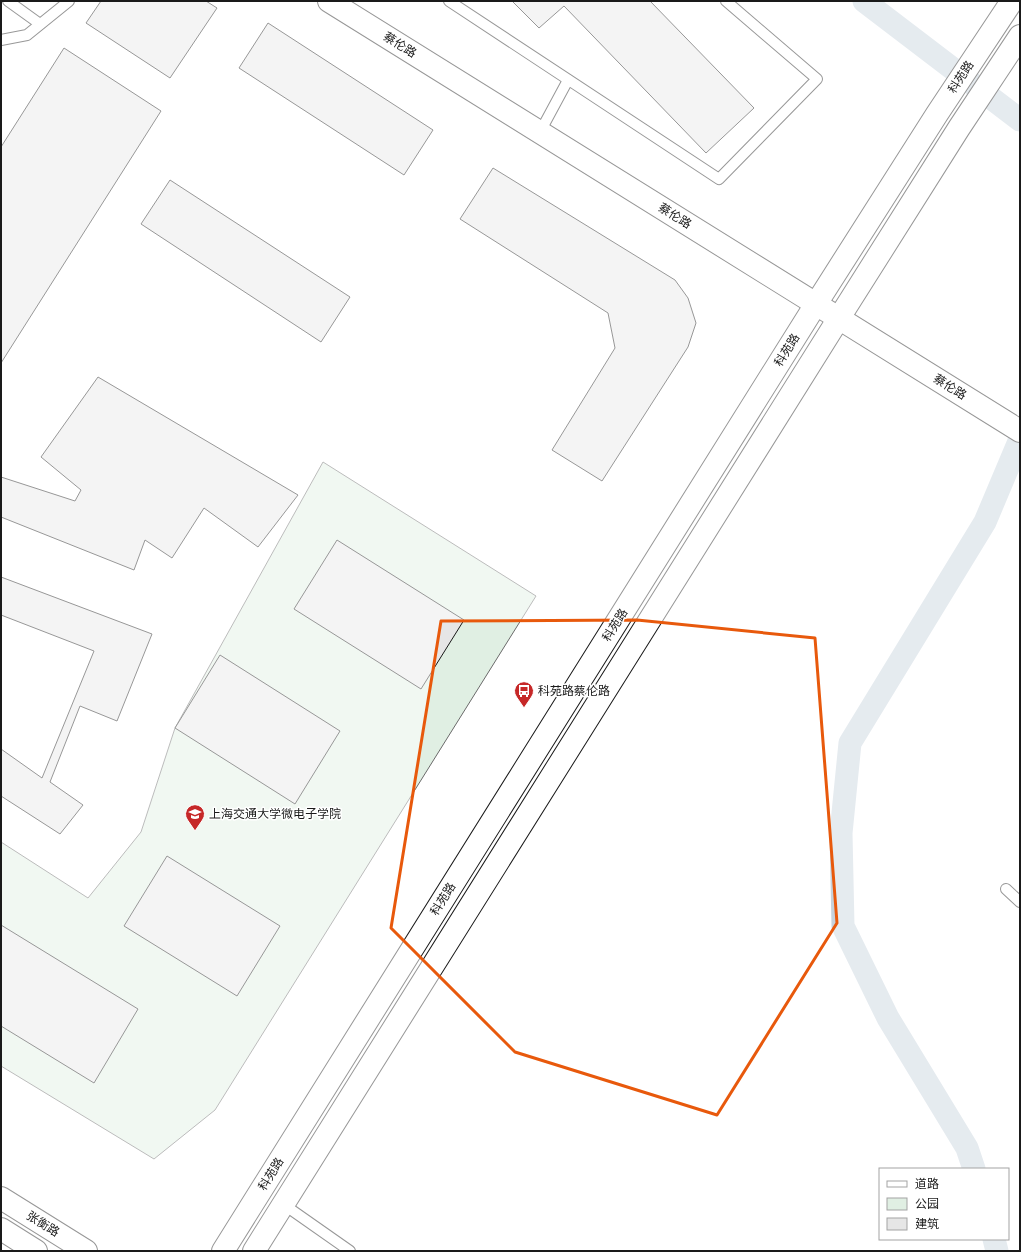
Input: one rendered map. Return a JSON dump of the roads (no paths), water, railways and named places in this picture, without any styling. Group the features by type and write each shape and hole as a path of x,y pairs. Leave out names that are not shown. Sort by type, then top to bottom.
{"street":[{"name":"蔡伦路","path":"329,1 1020,431"},
{"name":"科苑路","path":"223,1251 816,304 937,114 1012,1"},
{"path":"254,1251 839,318 959,128 1020,37"},
{"name":"张衡路","path":"1,1198 86,1251"},
{"path":"1,1229 36,1251"}],"lane":[{"path":"8,1 40,24"},
{"path":"1,40 27,35 69,1"},
{"path":"456,3 568,80 719,179 818,79 726,1"},
{"path":"540,132 568,80"},
{"path":"1006,889 1020,902"},
{"path":"284,1204 350,1251"}],"waterway":[{"path":"864,1 1020,120"},
{"path":"974,1168 967,1148 888,1018 843,926 841,833 850,743 985,522 1020,439"},
{"path":"994,1240 997,1251"}],"place":[{"name":"科苑路蔡伦路","path":"524,708"},
{"name":"上海交通大学微电子学院","path":"195,831"}]}
